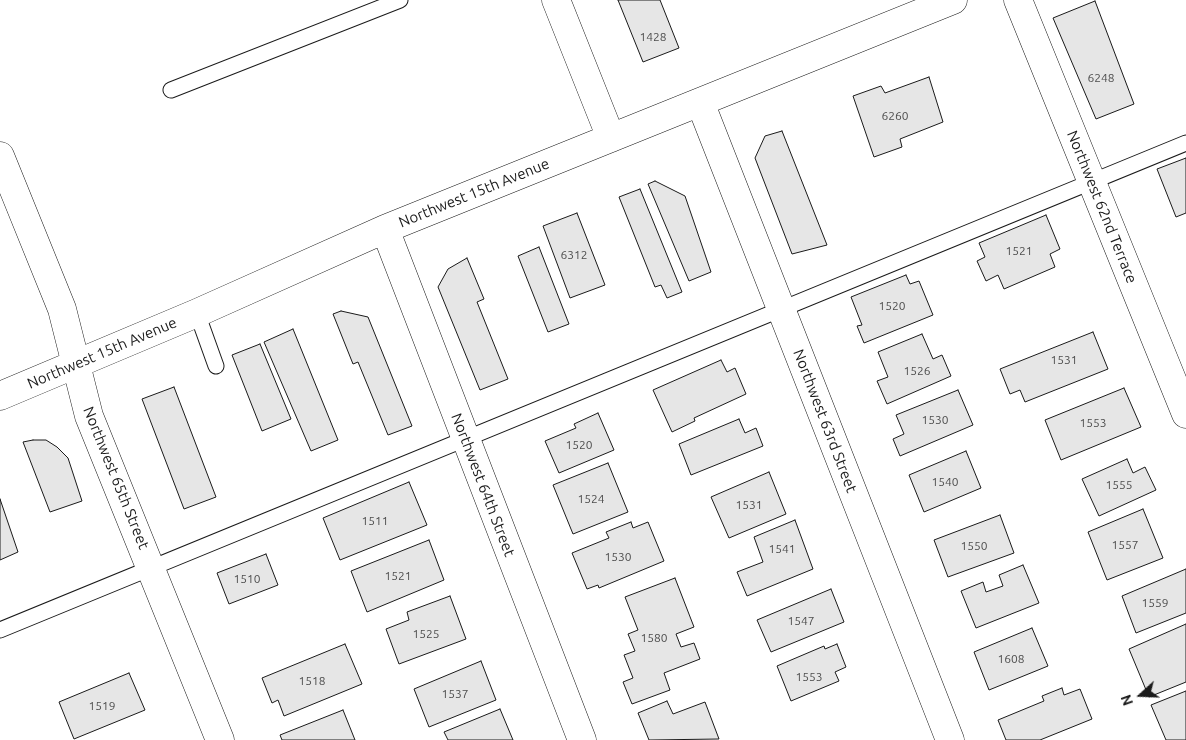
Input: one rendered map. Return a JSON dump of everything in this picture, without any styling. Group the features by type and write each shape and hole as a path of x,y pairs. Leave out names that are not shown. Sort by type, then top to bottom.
{"street":[{"path":"556,0 611,138"},
{"name":"Northwest 15th Avenue","path":"0,396 196,313 385,229 952,0"},
{"name":"Northwest 62nd Terrace","path":"1018,0 1186,414"},
{"name":"Northwest 63rd Street","path":"700,102 950,740"},
{"name":"Northwest 65th Street","path":"0,156 62,309 89,416 220,740"},
{"name":"Northwest 64th Street","path":"385,229 582,740"}],"lane":[{"path":"171,90 400,0"},
{"path":"0,630 465,437 1092,183 1186,142"},
{"path":"196,313 216,366"}],"building":[{"path":"618,0 660,0 679,48 643,62"},
{"path":"1095,1 1134,104 1096,119 1053,18"},
{"path":"929,77 943,122 900,139 902,147 874,157 853,96 881,86 885,93"},
{"path":"782,131 827,245 792,254 755,158 765,136"},
{"path":"1186,158 1186,213 1176,217 1157,169"},
{"path":"655,181 685,196 711,272 689,281 648,184"},
{"path":"640,189 682,292 667,298 661,285 655,287 619,197"},
{"path":"577,213 605,285 570,298 543,226"},
{"path":"1046,215 1060,249 1050,254 1055,267 1004,289 998,275 986,281 977,261 985,257 979,243"},
{"path":"539,247 569,324 548,332 518,256"},
{"path":"467,258 484,299 477,302 508,379 480,390 438,287 448,269"},
{"path":"906,275 910,284 919,281 933,315 864,343 857,326 862,325 851,297"},
{"path":"341,311 368,317 412,426 388,435 358,362 353,364 333,314"},
{"path":"293,329 338,440 311,451 264,342"},
{"path":"1093,332 1108,369 1025,402 1020,390 1010,394 1000,369"},
{"path":"922,334 933,359 942,355 951,376 887,404 877,381 888,377 878,352"},
{"path":"260,344 291,419 262,431 232,355"},
{"path":"721,360 727,372 735,368 746,394 694,418 695,421 672,432 653,390"},
{"path":"174,387 216,497 184,509 142,399"},
{"path":"1124,388 1141,427 1061,460 1045,420"},
{"path":"958,390 973,425 900,456 893,439 904,434 896,415"},
{"path":"598,413 614,450 559,473 545,441 576,428 574,424"},
{"path":"739,419 745,433 756,428 763,446 691,475 679,444"},
{"path":"46,440 57,447 68,458 82,501 50,512 23,442"},
{"path":"966,451 981,488 924,512 909,475"},
{"path":"1127,459 1133,473 1145,467 1156,490 1099,516 1082,479"},
{"path":"608,463 628,512 573,534 553,485"},
{"path":"769,472 786,514 729,538 711,497"},
{"path":"409,482 427,525 340,560 323,518"},
{"path":"0,499 18,552 0,560"},
{"path":"1143,509 1163,558 1107,580 1088,532"},
{"path":"1000,515 1014,553 948,577 934,540"},
{"path":"795,520 813,569 747,596 737,572 763,562 754,537"},
{"path":"631,522 633,528 648,522 664,561 599,588 598,585 587,589 572,553 609,538 606,532"},
{"path":"429,540 444,580 367,612 351,571"},
{"path":"266,554 278,585 229,604 217,573"},
{"path":"1023,565 1039,603 976,628 961,591 983,582 986,592 1003,586 999,575"},
{"path":"1186,569 1186,613 1136,633 1122,596"},
{"path":"675,578 694,627 676,634 681,647 694,643 700,659 664,673 670,690 632,704 623,682 633,678 624,655 635,651 628,634 638,630 625,597"},
{"path":"831,589 844,622 771,652 757,620"},
{"path":"450,596 466,639 399,664 386,629 409,620 407,612"},
{"path":"1186,624 1186,682 1149,697 1129,649"},
{"path":"1032,628 1048,666 989,690 974,652"},
{"path":"345,644 362,684 284,716 278,700 272,703 262,678"},
{"path":"837,644 846,667 835,672 839,681 791,701 777,666 824,646 825,649"},
{"path":"481,661 496,700 429,727 414,689"},
{"path":"129,673 145,710 74,739 59,702"},
{"path":"1062,688 1064,695 1080,689 1092,719 1040,740 1006,740 998,720 1044,701 1042,696"},
{"path":"1186,691 1186,740 1166,740 1151,705"},
{"path":"667,701 673,714 705,702 719,739 649,740 638,713"},
{"path":"500,709 513,740 448,740 444,732"},
{"path":"343,710 355,740 282,740 280,735"}]}
